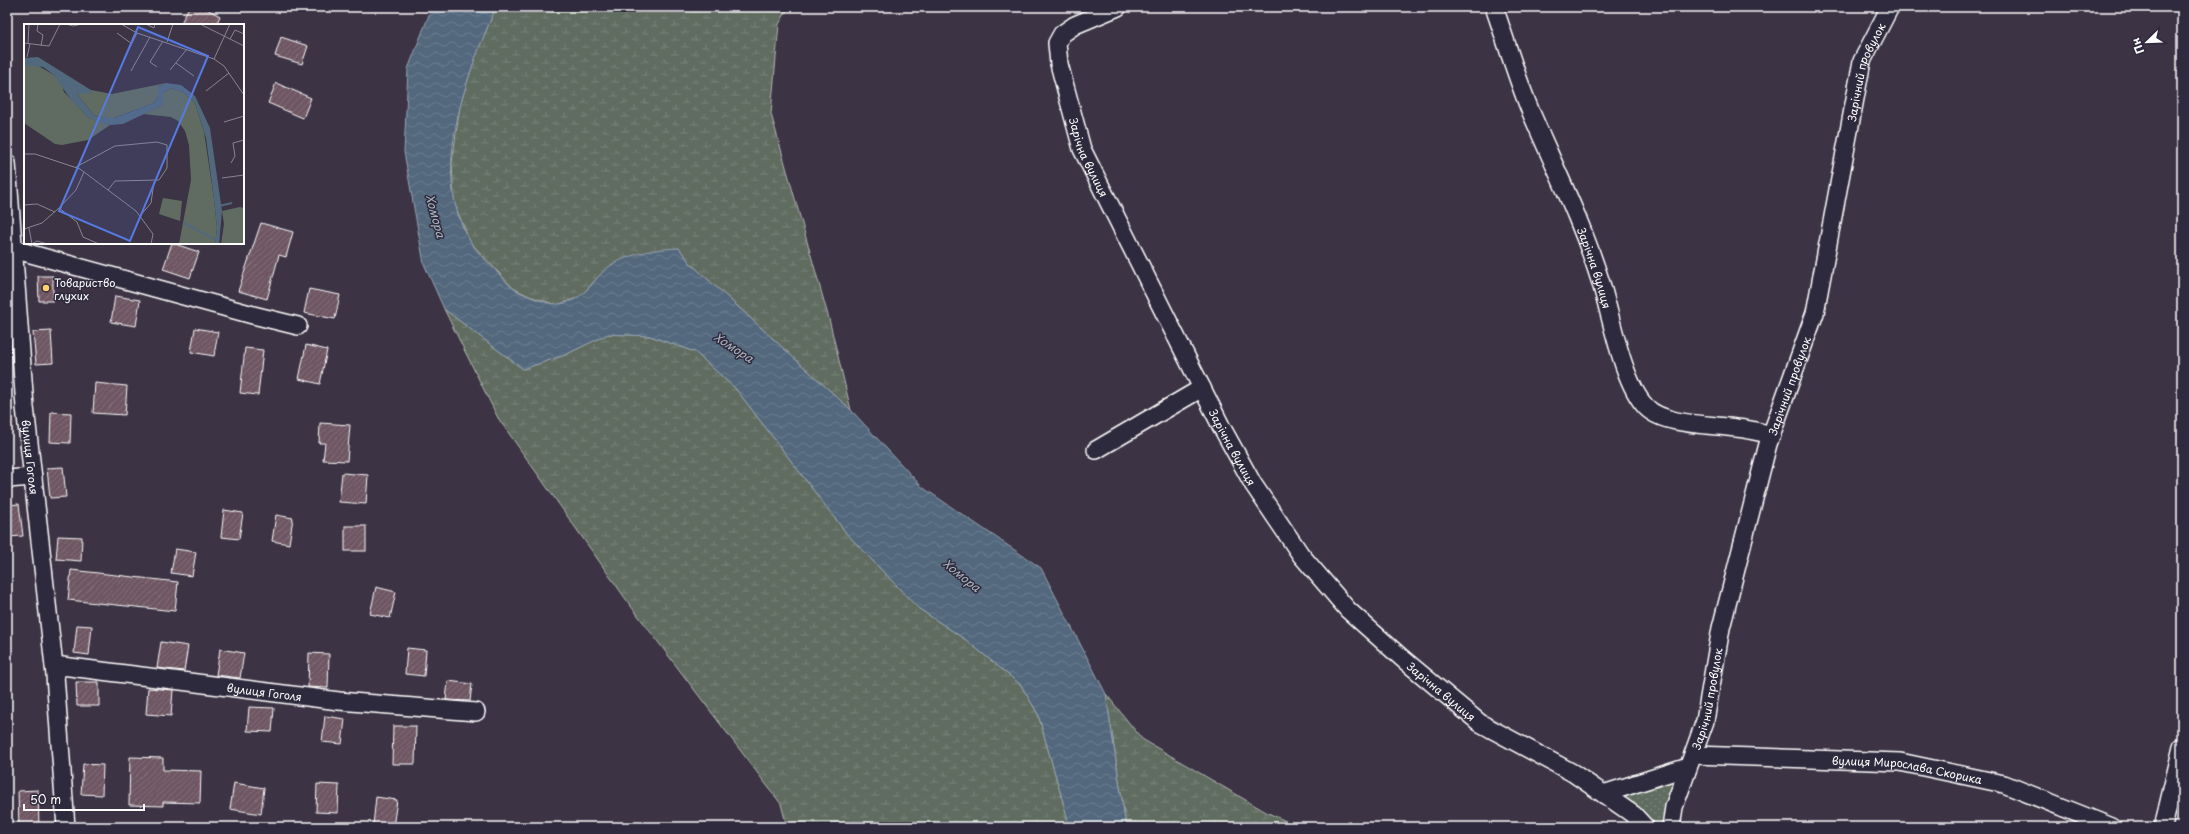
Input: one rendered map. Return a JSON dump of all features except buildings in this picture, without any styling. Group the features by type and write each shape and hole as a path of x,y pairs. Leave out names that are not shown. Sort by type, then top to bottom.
{"street":[{"name":"Зарічна вулиця","path":"1118,7 1075,25 1062,34 1057,43 1059,64 1082,149 1202,388 1253,484 1301,555 1348,610 1480,724 1573,773 1634,814 1645,827"},
{"name":"Зарічна вулиця","path":"1494,7 1530,108 1576,215 1600,280 1622,361 1635,391 1646,408 1664,417 1694,424 1736,428 1772,435"},
{"name":"Зарічний провулок","path":"1671,827 1674,807 1705,721 1721,628 1772,435 1815,313 1862,61 1890,7"},
{"name":"вулиця Гоголя","path":"7,163 26,407 54,665 66,827"},
{"path":"13,249 253,316 298,326"},
{"path":"1096,450 1202,388"},
{"path":"7,479 33,477"},
{"name":"вулиця Гоголя","path":"54,665 339,701 476,712"},
{"path":"2164,827 2182,747"},
{"name":"вулиця Мирослава Скорика","path":"1603,794 1690,761 1900,762 2004,784 2112,827"}],"green space":[{"path":"496,7 789,7 779,24 771,114 829,319 851,410 690,263 679,248 614,263 599,276 580,297 557,305 529,296 513,288 470,242 454,203 452,163 460,105 475,57"},
{"path":"444,309 523,369 565,355 607,334 650,336 695,352 736,389 847,534 918,608 966,640 1021,685 1038,714 1067,816 1068,827 787,827 781,804 630,605 498,418"},
{"path":"1106,694 1142,739 1266,812 1299,827 1126,827"},
{"path":"1688,767 1671,827 1645,827 1603,794"}],"water":[{"name":"Хомора","path":"432,7 496,7 464,93 456,124 452,155 452,185 458,214 470,241 476,250 507,283 517,290 542,301 558,304 577,298 590,287 607,268 623,259 646,252 679,248 690,263 851,410 922,487 1041,568 1106,694 1126,827 1068,827 1067,816 1038,714 1021,685 966,640 918,608 847,534 736,389 695,352 650,336 608,334 565,355 523,369 444,309 424,264 404,152 408,69"}],"place":[{"name":"Товариство глухих","path":"46,288"}]}
